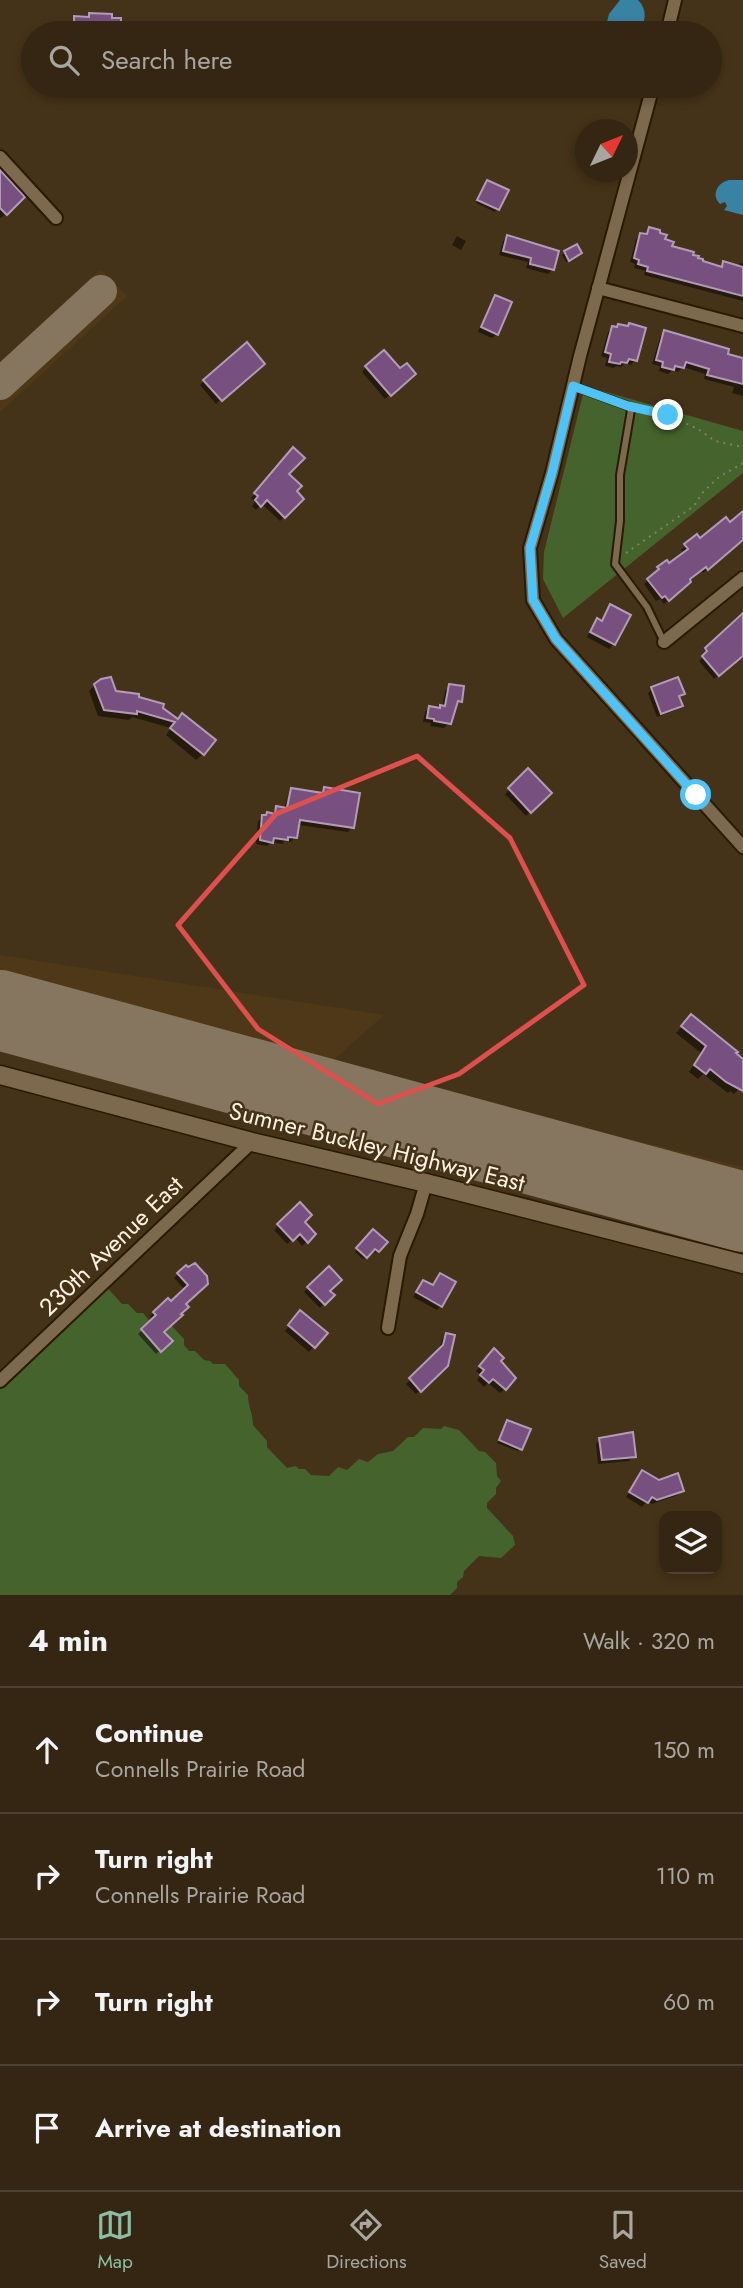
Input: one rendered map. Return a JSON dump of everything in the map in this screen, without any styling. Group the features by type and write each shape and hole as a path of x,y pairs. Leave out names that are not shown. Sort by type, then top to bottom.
{"street":[{"path":"670,21 675,0"},
{"path":"650,98 530,548 533,600 556,639 743,847"},
{"path":"0,157 55,218"},
{"path":"598,288 743,327"},
{"path":"664,642 743,578"},
{"name":"Sumner Buckley Highway East","path":"0,1075 252,1142 426,1183 743,1264"},
{"name":"230th Avenue East","path":"0,1381 252,1142"},
{"path":"388,1328 400,1256 426,1183"}],"lane":[{"path":"573,386 628,406 631,410 620,475 620,521 615,564 647,607 664,642"}],"path":[{"path":"628,406 668,415 715,440 743,447"},
{"path":"615,560 694,506 703,492 719,477 743,463"}],"highlighted area":[{"path":"417,756 510,838 584,985 459,1074 378,1104 258,1029 178,925 276,814"}],"shaded area":[{"path":"101,270 127,296 0,412 0,363"},
{"path":"0,955 384,1015 328,1065 743,1167 743,1215 0,1017"}],"green space":[{"path":"585,386 743,431 743,473 563,618 543,579 544,552"},
{"path":"102,1282 122,1304 128,1304 137,1313 143,1313 151,1323 172,1326 184,1339 184,1345 189,1351 195,1351 213,1364 225,1364 248,1395 253,1425 267,1441 267,1447 287,1468 296,1466 311,1475 329,1476 338,1467 347,1470 359,1459 368,1462 378,1454 393,1451 423,1428 441,1429 444,1426 459,1430 479,1451 485,1452 496,1463 497,1476 501,1481 496,1488 496,1494 487,1503 487,1508 513,1536 515,1545 501,1558 479,1556 464,1571 463,1577 457,1582 457,1588 450,1595 0,1595 0,1383 77,1311 88,1289"}],"water":[{"path":"620,0 638,0 645,16 644,21 607,21"},
{"path":"729,180 743,180 743,215 724,210 727,206 725,202 720,204 717,201 717,190"}],"building":[{"path":"89,13 112,14 112,18 121,18 121,21 74,21 74,16 89,17"},
{"path":"0,170 25,197 7,215 0,208"},
{"path":"487,180 509,190 499,210 477,200"},
{"path":"649,227 667,235 665,239 674,242 672,246 694,252 693,255 699,256 703,261 722,267 723,261 743,267 743,296 647,271 648,267 638,264 639,260 634,258 640,233 647,234"},
{"path":"507,235 559,251 554,270 530,264 531,258 503,251"},
{"path":"577,244 582,253 569,261 564,251"},
{"path":"495,295 512,302 498,335 481,327"},
{"path":"629,323 646,328 637,361 629,359 627,363 620,364 609,362 611,354 605,352 612,326 628,326"},
{"path":"664,330 729,349 728,354 743,358 743,384 707,375 709,369 686,362 684,368 675,366 674,370 662,367 663,362 656,360"},
{"path":"247,342 265,364 222,401 203,380"},
{"path":"384,350 400,368 407,363 416,374 391,396 365,366"},
{"path":"293,447 305,458 289,474 302,486 297,491 304,499 285,518 267,500 261,507 255,500 258,496 254,493"},
{"path":"743,511 743,540 708,570 706,567 690,579 691,582 669,601 665,596 662,598 647,579 659,569 657,567 667,560 669,563 688,549 684,544 697,534 700,538 726,517 730,522"},
{"path":"610,604 631,615 615,645 590,632 597,618 602,621"},
{"path":"743,613 743,656 719,676 702,656 707,651 705,648"},
{"path":"111,677 116,691 139,694 139,697 164,704 163,708 178,719 182,713 216,740 204,755 170,728 175,722 137,711 137,714 104,710 94,684"},
{"path":"678,677 685,694 679,696 683,706 661,714 651,687"},
{"path":"449,684 464,686 462,702 458,701 451,724 427,718 429,706 445,706"},
{"path":"528,768 552,793 531,813 508,788"},
{"path":"324,787 360,793 354,828 300,820 297,838 274,838 273,843 260,840 262,815 267,812 275,814 276,806 287,808 291,788 323,793"},
{"path":"691,1014 743,1059 743,1091 710,1069 706,1074 694,1065 706,1046 681,1026"},
{"path":"300,1202 312,1215 305,1222 316,1234 308,1243 300,1234 293,1241 277,1224"},
{"path":"373,1229 388,1242 379,1252 375,1249 367,1258 356,1248"},
{"path":"195,1263 207,1276 208,1284 186,1304 189,1307 181,1314 183,1315 164,1332 173,1341 161,1352 141,1329 156,1315 153,1312 168,1298 171,1301 188,1285 177,1273 186,1265 188,1267"},
{"path":"329,1266 342,1280 330,1291 335,1295 325,1305 307,1287"},
{"path":"440,1273 456,1282 442,1307 416,1292 423,1280 433,1285"},
{"path":"300,1310 328,1333 315,1348 288,1325"},
{"path":"446,1333 455,1335 448,1366 421,1392 409,1378 443,1345"},
{"path":"494,1348 504,1358 501,1361 516,1378 506,1390 493,1379 489,1383 480,1375 484,1370 479,1366"},
{"path":"507,1420 531,1429 522,1450 499,1440"},
{"path":"633,1432 636,1457 602,1460 599,1438"},
{"path":"642,1470 659,1480 678,1473 684,1491 657,1500 652,1497 648,1503 629,1492"}],"taxiway":[{"path":"0,384 101,291"}],"runway":[{"path":"0,1010 743,1212"}],"route":[{"path":"668,415 628,406 573,386 530,548 531,586 536,607 556,639 696,795"}]}
